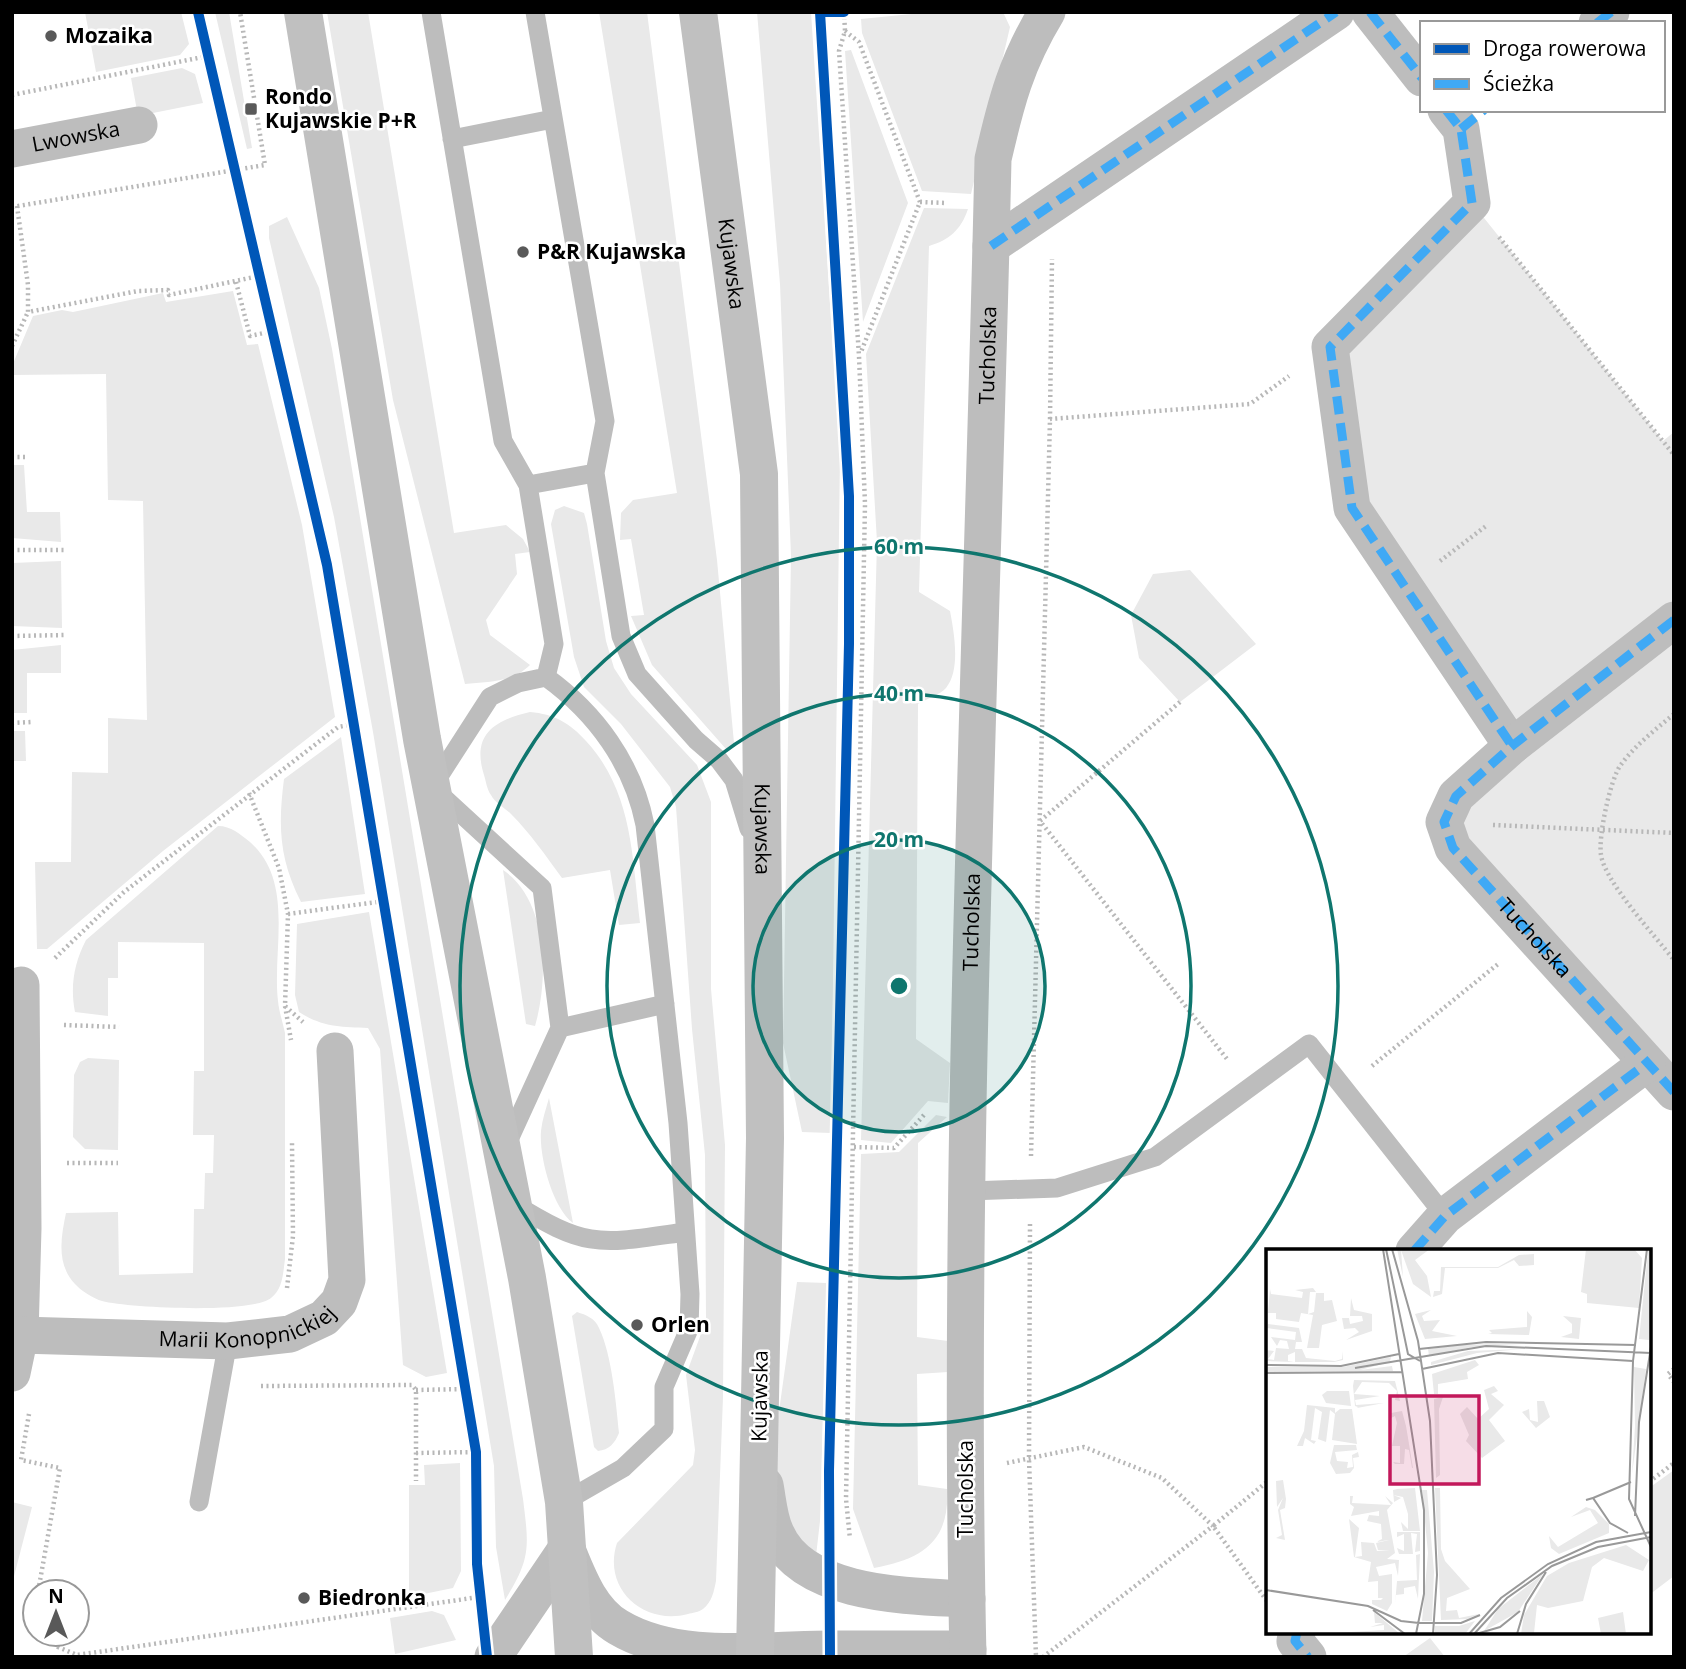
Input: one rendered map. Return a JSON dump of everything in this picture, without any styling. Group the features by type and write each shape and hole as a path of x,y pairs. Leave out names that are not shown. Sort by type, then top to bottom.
{"main road":[{"path":"303,12 432,788 512,1202 564,1502 574,1657"},
{"name":"Kujawska","path":"698,12 759,474 765,1138 755,1654"}],"street":[{"name":"Tucholska","path":"755,1654 968,1653 965,1472 970,1108 993,159 1008,90 1029,42 1047,12"},
{"path":"991,246 1336,12"},
{"path":"1370,12 1420,75"},
{"path":"1464,117 1472,204 1330,347 1352,509 1512,746"},
{"name":"Lwowska","path":"12,149 139,125"},
{"name":"Tucholska","path":"1674,620 1512,746 1456,796 1444,822 1452,848 1674,1092"},
{"path":"15,1359 23,1228 22,985"},
{"name":"Marii Konopnickiej","path":"15,1359 280,1336 311,1327 324,1318 345,1291 335,1051"},
{"path":"1415,1249 1445,1216 1647,1063"},
{"path":"759,1454 776,1533 786,1550 821,1574 865,1592 967,1599"},
{"path":"567,1548 590,1599 617,1627 656,1642 755,1654"},
{"path":"493,1657 567,1548"},
{"path":"1297,1634 1295,1641 1308,1657"}],"lane":[{"path":"431,12 503,441 527,485 554,644 546,677"},
{"path":"535,12 605,421 595,473 621,636 637,674 696,740 719,760 734,780 744,809 763,888"},
{"path":"452,139 554,119"},
{"path":"527,485 595,473"},
{"path":"503,1154 560,1028 542,888 432,788 490,697 518,682 546,677 574,697 598,726 630,773 639,794 645,825 678,1124 689,1329 664,1387 664,1429 655,1441 623,1468 564,1502"},
{"path":"560,1028 665,1004"},
{"path":"969,1191 1057,1188 1156,1157 1309,1044 1445,1216"},
{"path":"512,1202 554,1228 583,1240 610,1242 685,1232"},
{"path":"199,1502 229,1341"}],"path":[{"path":"12,346 28,312 28,285 14,206 265,165 240,12"},
{"path":"832,12 844,12 845,31 839,51 859,356 865,504 846,1510 850,1540 865,1592"},
{"path":"845,31 859,42 920,202 859,356"},
{"path":"12,95 208,56"},
{"path":"1472,204 1674,454"},
{"path":"1036,1657 1029,1458 1030,1189 1050,419 1052,205"},
{"path":"28,312 138,291 168,290 169,295 259,276"},
{"path":"236,282 250,336 272,331"},
{"path":"1050,419 1250,404 1330,347"},
{"path":"12,457 28,457"},
{"path":"1405,587 1486,526"},
{"path":"12,550 65,550"},
{"path":"12,636 65,635"},
{"path":"1040,821 1180,702"},
{"path":"1674,714 1649,735 1619,768 1602,829 1601,856 1611,876 1674,960"},
{"path":"12,723 31,722"},
{"path":"22,985 59,955 124,892 249,793 338,727 354,724"},
{"path":"249,793 279,868 288,914 285,1006 291,1027 291,1053"},
{"path":"1040,821 1250,1088"},
{"path":"1496,825 1674,833"},
{"path":"288,914 384,901"},
{"path":"1344,1088 1532,936"},
{"path":"59,955 59,969"},
{"path":"285,1006 335,1051"},
{"path":"57,1025 119,1027"},
{"path":"854,1147 894,1148 932,1106 970,1108"},
{"path":"285,1297 293,1236 292,1130"},
{"path":"57,1163 118,1163"},
{"path":"15,1359 31,1406 21,1460 60,1468 40,1578"},
{"path":"1674,1369 1668,1374 1674,1382"},
{"path":"261,1386 412,1385 416,1390 416,1481"},
{"path":"416,1390 465,1389"},
{"path":"965,1472 1084,1447 1162,1478 1213,1526 1266,1599"},
{"path":"416,1453 476,1452"},
{"path":"1651,1480 1674,1463"},
{"path":"1043,1657 1266,1484"},
{"path":"60,1648 77,1655 479,1597"}],"shaded area":[{"path":"85,12 181,12 189,44 180,55 96,72"},
{"path":"215,12 229,12 252,148 247,149"},
{"path":"327,12 368,12 454,533 506,525 523,539 530,552 515,554 517,574 486,620 490,635 530,665 508,678 465,684 393,400"},
{"path":"599,12 647,12 717,560 734,743 731,749 726,749 652,665 631,616 644,615 631,539 620,540 621,513 633,500 677,493"},
{"path":"757,12 811,12 840,457 831,1133 802,1132 783,1043 791,556 780,284"},
{"path":"932,12 1003,12 1010,27 971,194 922,191 862,33 861,19"},
{"path":"851,50 908,203 863,322 845,51"},
{"path":"182,68 195,74 203,103 138,116 131,78"},
{"path":"1472,203 1663,441 1674,432 1674,1092 1444,822 1512,746 1352,508 1330,347"},
{"path":"924,208 968,209 962,223 953,233 943,241 929,246 919,592 950,611 955,661 951,680 946,688 918,704 916,1039 950,1063 948,1103 928,1101 891,1143 861,1140 877,542 866,354"},
{"path":"287,217 319,288 332,349 523,1499 526,1552 520,1573 505,1600 496,1547 494,1466 373,732 334,517 269,238 269,226"},
{"path":"233,291 247,345 258,344 302,525 335,717 163,851 47,949 37,949 35,862 71,862 72,772 108,773 108,718 147,720 143,501 108,500 106,374 13,375 13,445 12,366 33,316 62,310 73,312 163,293 166,302"},
{"path":"12,465 24,465 27,512 60,512 61,542 12,538"},
{"path":"564,506 584,513 606,641 614,668 631,694 697,765 711,802 711,989 725,1145 723,1397 716,1581 711,1600 703,1609 671,1616 642,1609 630,1600 615,1575 614,1559 617,1543 693,1465 695,1450 686,1375 706,1320 705,1155 692,1029 676,807 670,787 621,724 584,687 574,657 551,524 555,510"},
{"path":"61,561 62,628 12,626 12,563"},
{"path":"1190,570 1256,644 1180,702 1139,658 1131,615 1153,574"},
{"path":"61,645 61,673 27,673 27,713 12,713 12,650"},
{"path":"530,712 554,717 574,729 601,761 613,782 628,826 640,923 619,925 610,870 562,878 525,829 490,793 481,761 484,739 489,731 506,719"},
{"path":"12,731 25,731 26,761 12,761"},
{"path":"341,737 365,894 301,902 284,857 281,812 284,779"},
{"path":"218,826 239,833 264,858 273,876 277,896 278,1001 285,1033 285,1259 282,1280 271,1298 240,1306 189,1308 137,1306 102,1301 77,1286 65,1268 61,1250 66,1213 118,1212 119,1275 193,1273 194,1209 204,1209 205,1173 213,1173 214,1135 193,1135 194,1071 204,1071 204,943 118,942 118,978 108,978 108,1016 75,1012 73,984 76,966 86,940"},
{"path":"503,870 518,883 537,920 543,963 535,1026 526,1024"},
{"path":"369,912 447,1373 426,1377 403,1365 380,1049 368,1028 324,1023 299,1012 295,995 297,924"},
{"path":"88,1058 119,1060 118,1150 85,1149 73,1137 74,1075 80,1062"},
{"path":"549,1098 573,1223 553,1193 542,1154 541,1131"},
{"path":"936,1115 947,1117 918,1143 917,1337 948,1341 948,1372 917,1374 918,1485 947,1489 947,1507 944,1522 930,1545 906,1559 874,1568 853,1509 861,1154 899,1152"},
{"path":"797,1282 827,1283 820,1521 816,1556 798,1541 773,1480 776,1433"},
{"path":"577,1312 590,1317 597,1325 613,1379 619,1433 611,1445 598,1451 594,1447 572,1316"},
{"path":"460,1463 461,1571 453,1588 409,1597 409,1485 425,1485 424,1465"},
{"path":"1674,1470 1674,1576 1651,1593 1651,1487"},
{"path":"12,1502 32,1507 12,1584"},
{"path":"432,1611 444,1615 456,1640 395,1654 390,1618"},
{"path":"1430,1638 1445,1657 1403,1657"}],"marked path":[{"path":"991,246 1336,12"},
{"path":"1370,12 1420,75"},
{"path":"1600,21 1611,12"},
{"path":"1448,112 1461,129 1472,203 1330,347 1352,508 1512,746"},
{"path":"1461,129 1482,112"},
{"path":"1674,620 1512,746 1456,796 1444,822 1453,848 1674,1092"},
{"path":"1416,1249 1445,1216 1647,1063"},
{"path":"1297,1634 1295,1641 1308,1657"}],"cycle path":[{"path":"198,12 327,565 476,1452 477,1564 487,1657"},
{"path":"830,1657 829,1471 849,644 849,496 820,12 844,12"}],"place":[{"name":"Mozaika","path":"51,36"},
{"name":"Rondo Kujawskie P+R","path":"251,109"},
{"name":"P&R Kujawska","path":"523,252"},
{"name":"Orlen","path":"637,1325"},
{"name":"Biedronka","path":"304,1598"}]}
